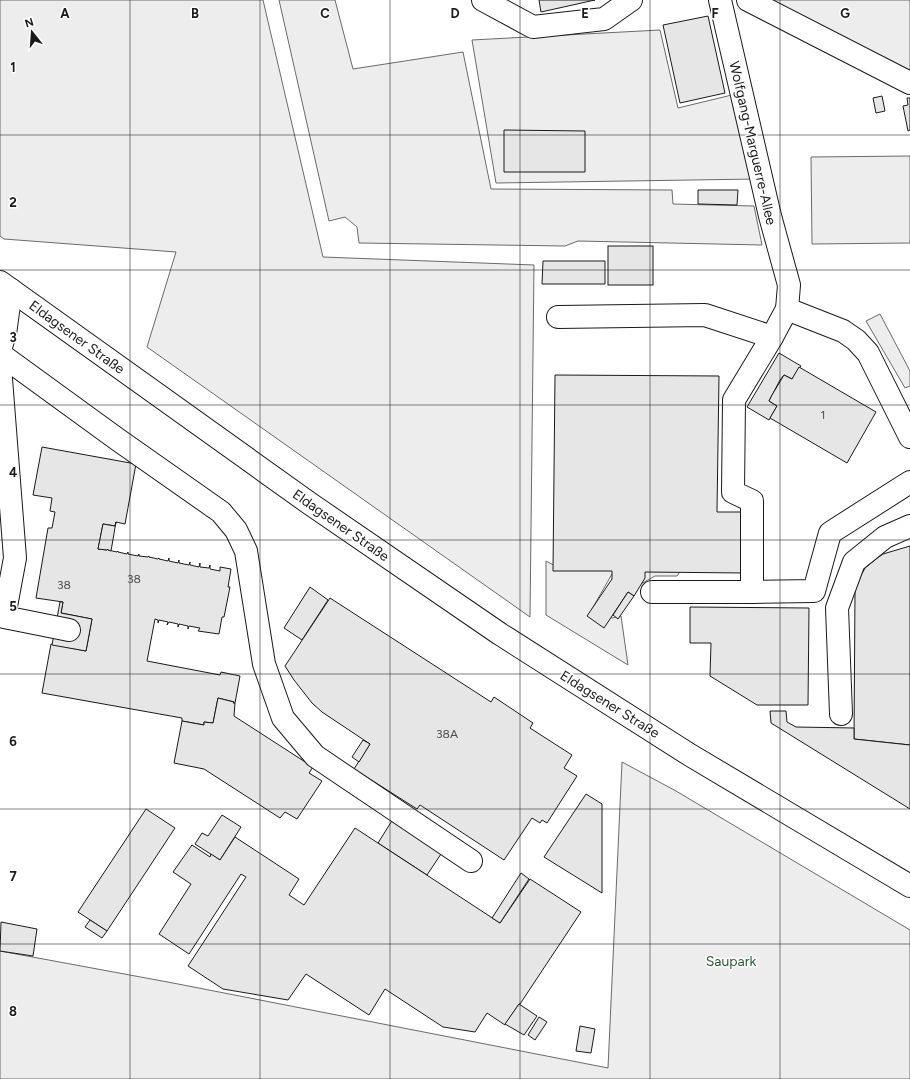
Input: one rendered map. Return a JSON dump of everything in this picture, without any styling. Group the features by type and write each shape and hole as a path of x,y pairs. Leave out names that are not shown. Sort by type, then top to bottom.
{"main road":[{"path":"483,0 533,27 604,19 631,0"},
{"name":"Wolfgang-Marguerre-Allee","path":"720,0 770,216 789,285 787,309"},
{"path":"748,0 910,83"},
{"path":"0,350 5,334 4,290"},
{"name":"Eldagsener Straße","path":"4,290 309,503 500,634 690,755 910,886"},
{"path":"752,592 752,501 734,492 734,400 787,309 843,331 856,340 868,353 910,437"},
{"path":"558,317 705,316 772,337"},
{"path":"0,354 221,512 236,530 246,551 264,664 283,718 315,756 471,861"},
{"path":"0,366 8,560 4,617 69,630"},
{"path":"652,592 814,591 830,533 910,482"},
{"path":"841,714 837,608 854,562 885,537 910,526"}],"shaded area":[{"path":"0,0 263,0 323,257 534,265 530,617 147,347 176,252 4,239 0,236"},
{"path":"279,0 335,0 353,69 463,52 491,189 672,190 673,204 754,206 762,245 578,241 565,246 359,243 357,227 345,217 329,221"},
{"path":"771,0 910,0 910,75"},
{"path":"660,30 678,108 736,94 757,179 496,183 472,40"},
{"path":"910,156 910,243 812,244 811,157"},
{"path":"880,314 910,371 910,386 905,388 866,321"},
{"path":"546,561 559,568 682,569 677,576 655,576 639,585 612,574 592,609 612,618 621,616 628,665 546,615"},
{"name":"Saupark","path":"622,762 676,791 910,930 910,1079 0,1079 0,951 173,983 608,1068"}],"building":[{"path":"539,0 595,0 541,12"},
{"path":"708,16 725,93 680,103 663,25"},
{"path":"882,96 885,111 876,113 873,98"},
{"path":"907,98 910,98 910,130 908,131 903,106 908,105"},
{"path":"504,130 585,131 585,172 504,172"},
{"path":"698,190 738,190 737,205 698,204"},
{"path":"608,246 653,246 653,285 608,285"},
{"path":"543,261 605,261 605,284 542,284"},
{"path":"779,353 801,366 792,379 784,375 780,380 769,401 777,406 769,420 747,407"},
{"path":"799,367 876,412 847,463 770,418 777,406 769,401 772,395 784,375 792,379"},
{"path":"555,375 719,376 717,512 745,512 744,573 645,572 645,578 634,596 628,592 604,628 587,616 612,579 612,571 553,571"},
{"path":"42,447 136,464 125,524 116,522 115,526 103,524 98,549 108,549 127,554 128,552 128,554 138,556 139,554 139,556 149,556 168,561 169,558 169,561 178,563 179,560 179,563 189,565 190,562 190,565 199,567 200,563 200,567 209,568 210,565 210,569 220,571 220,567 231,569 228,587 230,587 219,634 198,631 200,628 189,626 188,629 188,626 179,624 178,627 178,624 169,622 167,625 168,622 159,620 158,623 158,620 155,619 147,661 220,675 221,672 240,676 235,703 218,698 213,723 204,722 204,725 182,721 182,718 42,693 51,644 86,651 92,619 61,613 63,602 36,598 48,528 52,528 55,512 50,511 52,498 33,495"},
{"path":"116,522 111,551 108,549 98,549 103,524 115,526"},
{"path":"910,546 910,745 854,739 855,592 857,583 865,568 883,554"},
{"path":"310,587 328,600 302,640 284,628"},
{"path":"628,592 634,596 618,619 613,615"},
{"path":"330,598 491,702 494,697 533,723 530,728 572,755 564,768 577,776 547,823 542,820 540,823 532,818 504,860 420,805 417,809 354,769 370,744 322,712 312,703 294,680 285,666"},
{"path":"60,602 63,602 61,613 92,619 86,651 52,645"},
{"path":"690,607 809,608 808,705 757,705 710,676 711,643 690,643"},
{"path":"218,698 234,702 234,716 313,767 309,773 322,781 297,819 285,812 280,818 204,769 174,763 182,721 204,725 204,722 213,723"},
{"path":"770,711 786,711 787,722 796,727 854,728 854,739 910,745 910,809 771,723"},
{"path":"363,740 370,744 359,762 352,757"},
{"path":"586,794 602,804 602,893 544,857"},
{"path":"146,809 175,828 107,931 78,912"},
{"path":"222,815 241,827 220,860 195,844 202,833 208,836"},
{"path":"393,819 443,851 427,875 378,843"},
{"path":"355,828 500,923 530,879 581,912 505,1025 487,1013 475,1032 443,1027 385,989 369,1015 306,974 288,1000 223,989 188,966 246,877 241,874 189,954 159,934 191,884 173,872 192,845 210,857 211,854 220,860 235,837 299,879 289,895 304,905"},
{"path":"521,873 529,879 500,923 492,918"},
{"path":"90,920 107,931 102,938 85,927"},
{"path":"1,922 37,929 33,956 0,951"},
{"path":"519,1004 537,1016 524,1035 505,1024"},
{"path":"539,1017 547,1022 535,1040 528,1035"},
{"path":"580,1026 595,1029 591,1053 576,1051"}]}
